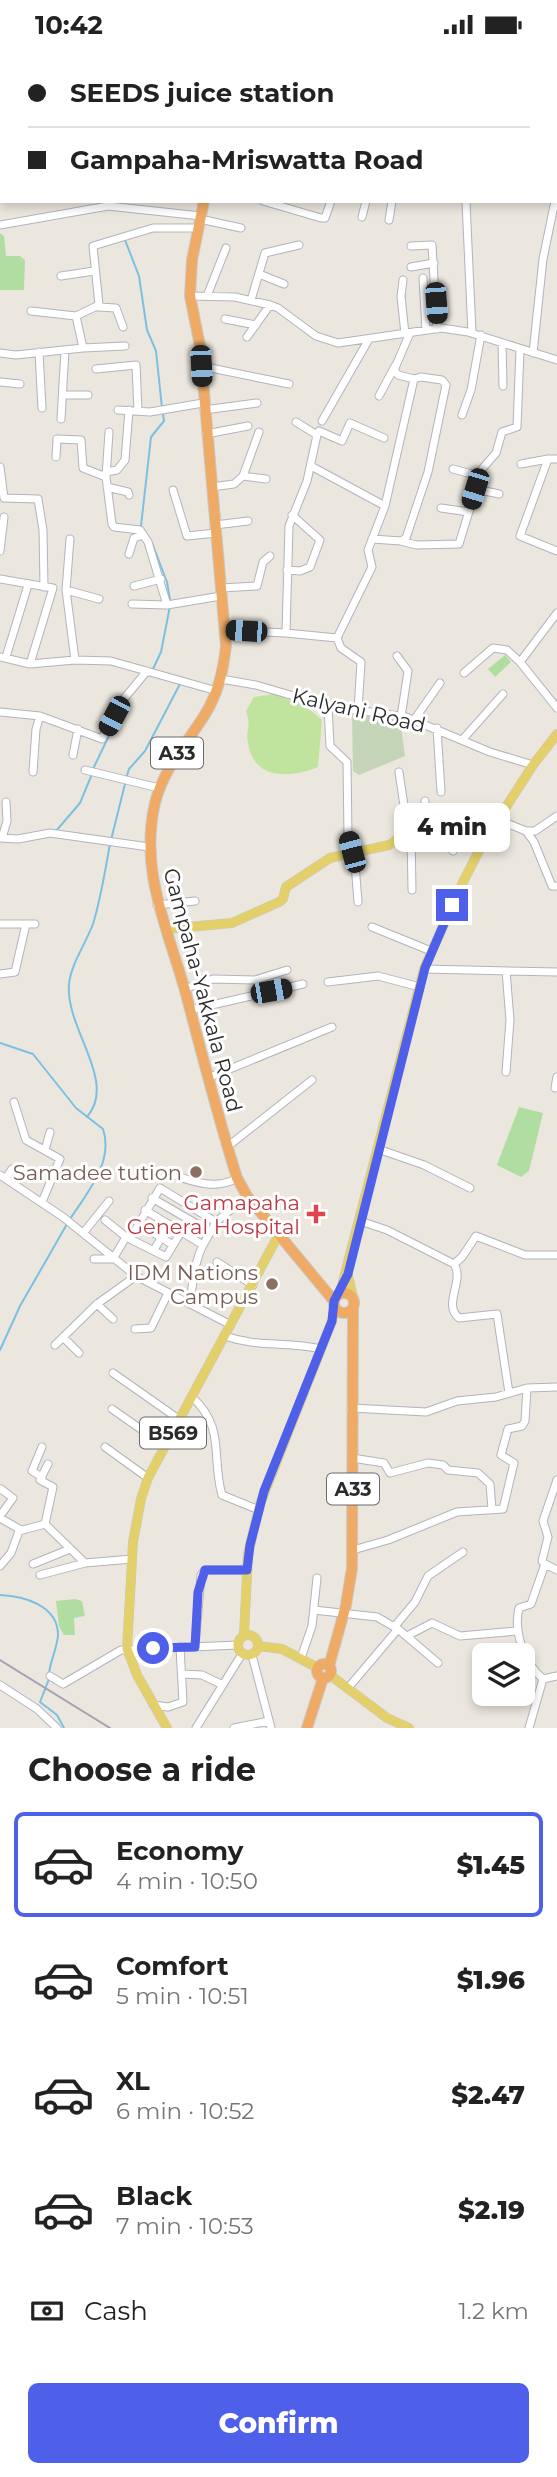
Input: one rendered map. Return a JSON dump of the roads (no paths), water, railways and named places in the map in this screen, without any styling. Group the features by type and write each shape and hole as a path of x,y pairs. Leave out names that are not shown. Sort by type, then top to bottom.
{"highway":[{"name":"Gampaha-Yakkala Road","path":"204,203 190,296 201,366 226,630 221,679 217,691 205,715 173,759 159,788 149,847 158,905 237,1178 247,1196 341,1306"},
{"path":"341,1306 353,1297"},
{"name":"A33","path":"307,1728 342,1614 350,1550 348,1408 341,1306"}],"main road":[{"path":"244,1651 248,1636 247,1570 259,1510 332,1321 341,1306 425,968 461,884 533,765 557,734"},
{"path":"166,929 232,923 248,918 279,902 286,887 330,858 389,845 426,827 496,824"},
{"name":"B569","path":"167,1728 153,1705 127,1649 131,1559 138,1510 148,1478 279,1234"},
{"path":"348,1274 353,1297"},
{"path":"248,1636 258,1646"},
{"path":"244,1651 258,1646 275,1647 301,1658 325,1670 387,1718 409,1728"}],"street":[{"path":"269,203 321,218 325,218 330,203"},
{"path":"362,217 366,203"},
{"path":"389,220 392,203"},
{"path":"463,415 471,390 477,334 466,203"},
{"path":"533,353 543,259 555,203"},
{"path":"0,225 99,204 155,208 200,221 241,228"},
{"path":"98,307 91,251 97,244 200,221"},
{"path":"251,300 265,253 299,245"},
{"path":"411,246 432,245 437,329"},
{"path":"207,296 226,249"},
{"path":"411,267 434,263"},
{"path":"61,276 94,271"},
{"path":"259,274 284,284"},
{"path":"423,278 426,330"},
{"path":"379,396 395,366 407,333 401,296 404,280"},
{"path":"190,296 251,300 270,305 316,336 338,343 437,329 477,334 557,360"},
{"path":"247,337 270,305"},
{"path":"31,311 76,316 98,307 116,308 123,327"},
{"path":"76,316 83,348"},
{"path":"225,319 256,325"},
{"path":"322,421 369,339"},
{"path":"502,343 503,386"},
{"path":"0,353 125,346"},
{"path":"61,419 65,350"},
{"path":"372,539 427,545 459,544 482,469 496,453 502,432 517,427 520,350"},
{"path":"40,352 42,408"},
{"path":"96,369 136,365 138,411"},
{"path":"201,366 289,384"},
{"path":"395,366 395,374 414,379 421,377 442,380 446,385 428,472 406,538 401,541"},
{"path":"333,638 372,567 368,549 385,506 414,379"},
{"path":"0,382 20,384"},
{"path":"64,395 88,395"},
{"path":"118,410 257,403"},
{"path":"57,457 57,439 81,440 83,468 106,475 117,470 125,460 129,411"},
{"path":"296,422 317,435"},
{"path":"286,633 287,570 292,515 311,466 319,431 341,442 350,423 384,438"},
{"path":"206,435 248,426"},
{"path":"108,432 106,475 114,527 135,527 143,535 161,579 167,605"},
{"path":"211,487 234,484 243,476 258,432"},
{"path":"548,459 520,536 557,551"},
{"path":"521,464 557,459"},
{"path":"311,466 385,506"},
{"path":"0,467 4,498 38,499 43,530 44,587"},
{"path":"453,469 479,476"},
{"path":"243,476 266,479"},
{"path":"107,487 128,492 129,495"},
{"path":"475,489 499,494"},
{"path":"173,490 187,536 248,521"},
{"path":"442,507 468,512"},
{"path":"287,570 300,571 310,566 320,540 292,515"},
{"path":"0,551 5,517"},
{"path":"129,554 134,538 143,535"},
{"path":"70,539 66,590 75,660"},
{"path":"132,604 167,605 257,586 263,562 270,556"},
{"path":"0,579 53,588 30,664"},
{"path":"135,586 161,579"},
{"path":"28,585 3,657 30,664 75,660 111,661 217,691"},
{"path":"66,590 99,599"},
{"path":"520,662 557,613"},
{"path":"226,630 333,638 341,648 361,661 358,710"},
{"path":"464,673 493,648 507,650 557,708"},
{"path":"397,656 405,665 408,677 401,717"},
{"path":"0,712 40,716 102,739 122,701 147,671"},
{"name":"Kalyani Road","path":"221,679 257,685 328,706 414,720 490,752 533,765"},
{"path":"414,720 440,683"},
{"path":"463,739 503,694"},
{"path":"328,706 330,746 347,762 348,837 353,852 359,902"},
{"path":"33,772 36,729 40,716"},
{"path":"437,728 441,792"},
{"path":"74,755 78,729"},
{"path":"85,770 159,788"},
{"path":"399,772 409,833 412,890"},
{"path":"425,801 426,827"},
{"path":"6,802 7,821 1,838 18,839 50,833 149,847"},
{"path":"496,824 535,831 557,816"},
{"path":"453,851 456,827"},
{"path":"526,831 552,887 557,886"},
{"path":"158,905 195,901"},
{"path":"0,924 35,924"},
{"path":"0,974 15,972 26,924"},
{"path":"372,927 431,951"},
{"path":"425,968 557,972"},
{"path":"184,989 213,979 255,980 287,970"},
{"path":"506,971 510,1020 506,1072"},
{"path":"328,982 378,976 420,987"},
{"path":"190,1010 303,984"},
{"path":"208,1078 332,1027"},
{"path":"555,1088 557,1077"},
{"path":"226,1147 313,1080"},
{"path":"14,1102 26,1139 60,1159 42,1202"},
{"path":"45,1150 50,1132"},
{"path":"378,1149 424,1165 470,1188"},
{"path":"12,1169 3,1177 42,1202 136,1276 231,1325"},
{"path":"168,1173 209,1184 225,1185 237,1178"},
{"path":"113,1259 126,1237 133,1234 160,1188 216,1222"},
{"path":"189,1304 195,1282 194,1265 203,1245 216,1222 247,1196"},
{"path":"152,1198 195,1223"},
{"path":"83,1233 109,1201"},
{"path":"176,1212 182,1201"},
{"path":"145,1210 203,1245"},
{"path":"105,1220 126,1237 166,1257 181,1231"},
{"path":"360,1221 387,1230 454,1264 457,1271 451,1307 453,1314 459,1318 497,1314 509,1393"},
{"path":"138,1223 173,1245"},
{"path":"154,1250 169,1224"},
{"path":"454,1264 463,1257 475,1235 517,1253 557,1255"},
{"path":"94,1259 113,1259"},
{"path":"216,1262 253,1285"},
{"path":"55,1345 97,1304 136,1276"},
{"path":"135,1329 151,1328 168,1293"},
{"path":"97,1304 113,1319"},
{"path":"80,1321 88,1328"},
{"path":"225,1336 262,1346 295,1345 321,1349"},
{"path":"63,1337 79,1353"},
{"path":"113,1373 180,1420"},
{"path":"348,1408 426,1412 457,1401 527,1388 557,1387"},
{"path":"350,1550 388,1540 457,1512 503,1509 514,1463 501,1455 508,1429 523,1426 525,1421 527,1388"},
{"path":"192,1397 207,1413 214,1427 222,1495 259,1510"},
{"path":"112,1409 165,1446"},
{"path":"42,1447 32,1471 41,1477 40,1480 53,1487 45,1524"},
{"path":"104,1447 148,1478"},
{"path":"349,1458 384,1463 390,1473 428,1463 443,1465 448,1470 478,1473 490,1484 492,1509"},
{"path":"41,1477 48,1464"},
{"path":"557,1481 542,1521 548,1537 542,1561 557,1570"},
{"path":"0,1516 13,1498 1,1489"},
{"path":"0,1500 4,1503 0,1516"},
{"path":"0,1516 21,1530 45,1524"},
{"path":"45,1524 85,1563"},
{"path":"0,1566 11,1553 21,1530"},
{"path":"33,1564 70,1549"},
{"path":"348,1688 397,1628 415,1602 428,1576 463,1552"},
{"path":"40,1575 85,1563 131,1559"},
{"path":"543,1679 530,1668 517,1630 519,1608 531,1604 545,1564"},
{"path":"195,1647 201,1575 205,1570 247,1570"},
{"path":"301,1658 310,1635 317,1577"},
{"path":"314,1610 377,1617 397,1628 438,1663"},
{"path":"407,1636 432,1623 460,1636 517,1630"},
{"path":"153,1705 168,1707 183,1702 180,1647"},
{"path":"50,1676 63,1684 127,1649 195,1647 244,1651"},
{"path":"196,1728 244,1651"},
{"path":"234,1728 270,1725 244,1651"},
{"path":"182,1675 202,1675 223,1685"},
{"path":"543,1679 557,1676"},
{"path":"529,1728 543,1679"},
{"path":"0,1685 57,1728"}],"waterway":[{"path":"125,240 139,276 147,330 156,351 162,408"},
{"path":"141,526 151,437 164,421 163,414"},
{"path":"152,543 167,582 170,600"},
{"path":"152,671 161,652 170,606"},
{"path":"126,779 129,769 145,751 180,684"},
{"path":"93,769 118,717"},
{"path":"56,831 80,803 92,774"},
{"path":"111,840 125,784"},
{"path":"87,1117 95,1103 97,1087 94,1071 74,1019 69,984 93,924 110,844"},
{"path":"0,1043 33,1054 76,1108 103,1129 105,1153 102,1165 91,1188 70,1219"},
{"path":"0,1350 20,1306 67,1224"},
{"path":"0,1595 19,1597 38,1604 52,1616 58,1635 49,1674"},
{"path":"49,1679 40,1702 57,1715 64,1728"}],"railway":[{"path":"0,1660 110,1728"}],"place":[{"name":"Samadee tution","path":"196,1172"},
{"name":"Gamapaha General Hospital","path":"316,1214"},
{"name":"IDM Nations Campus","path":"272,1284"}]}
